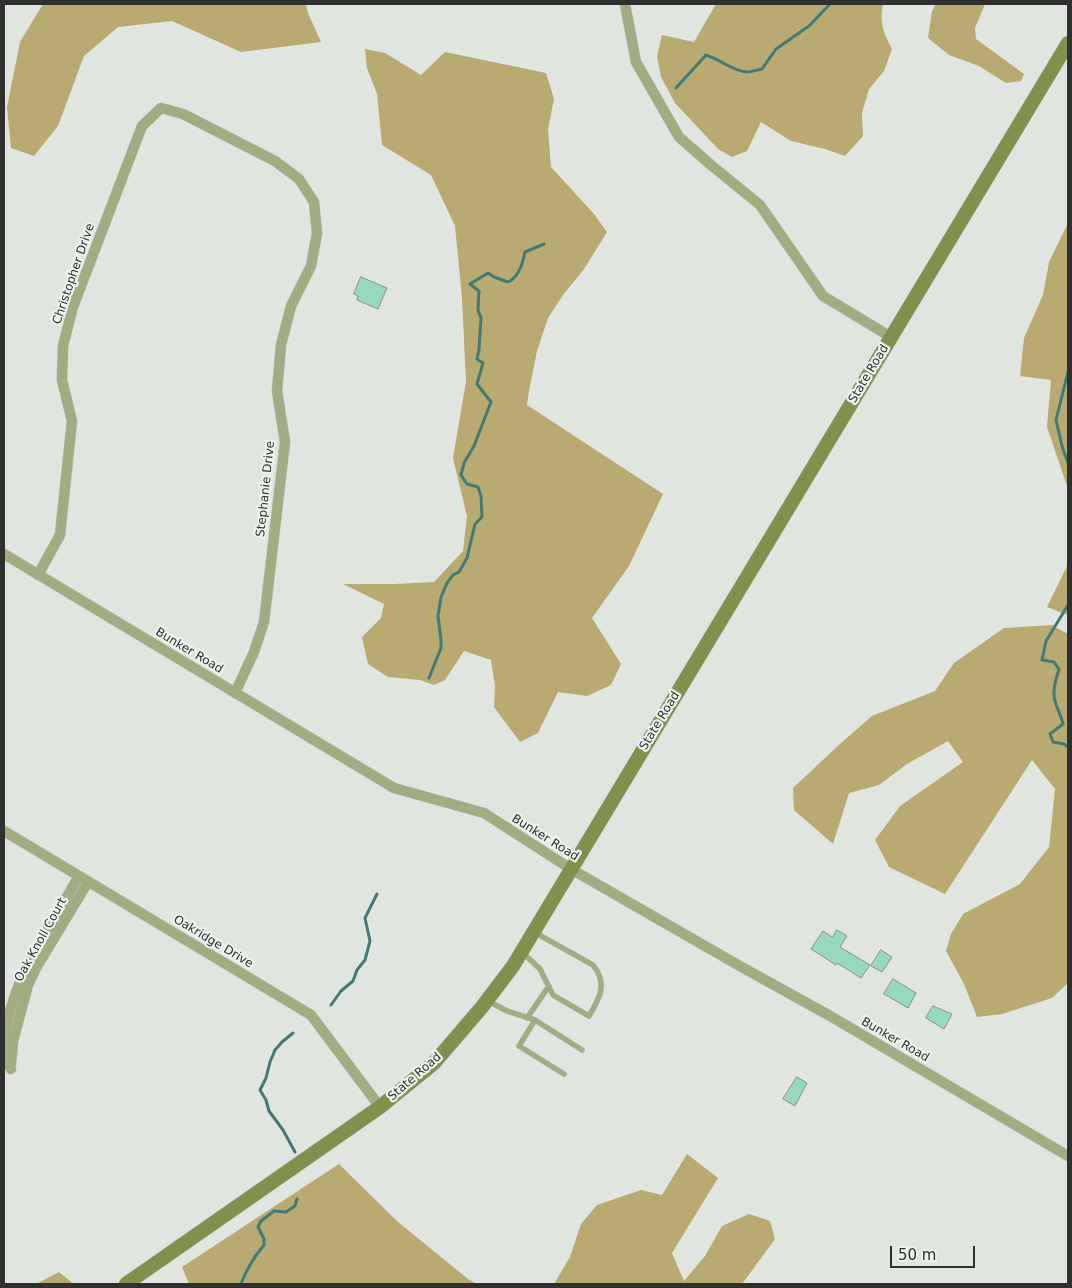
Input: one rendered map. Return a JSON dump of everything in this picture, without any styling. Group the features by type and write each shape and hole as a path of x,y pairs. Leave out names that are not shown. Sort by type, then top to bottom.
{"main road":[{"name":"State Road","path":"126,1284 380,1107 434,1064 513,966 1068,43"}],"street":[{"path":"625,4 636,62 679,137 711,166 760,205 824,296 892,336"},
{"name":"Christopher Drive","path":"38,574 60,535 72,421 62,380 63,346 73,307 142,126 161,108"},
{"name":"Stephanie Drive","path":"161,108 183,114 275,161 299,179 314,202 317,233 311,266 291,306 281,345 277,391 285,442 264,622 254,652 235,693"},
{"name":"Bunker Road","path":"4,554 394,788 484,813 571,869 832,1017 1068,1156"},
{"name":"Oakridge Drive","path":"4,831 311,1015 380,1107"},
{"name":"Oak Knoll Court","path":"84,879 28,985 13,1041 11,1069 4,1048 5,1030 25,969 84,879"}],"lane":[{"path":"522,952 540,969 553,995 589,1016 602,990 600,973 593,965 534,931"},
{"path":"527,1018 549,986"},
{"path":"487,1000 507,1011 535,1020 582,1050"},
{"path":"535,1020 519,1046 564,1074"}],"shaded area":[{"path":"43,4 306,4 321,42 241,52 172,21 118,27 84,56 58,126 34,156 11,148 7,107 20,42"},
{"path":"716,4 883,4 883,28 892,49 884,71 869,89 862,113 863,136 845,156 791,141 761,122 747,151 732,157 718,149 675,103 661,77 657,56 662,35 694,42"},
{"path":"936,4 985,4 975,28 976,39 1024,74 1021,81 1006,83 979,66 949,55 928,38 932,11"},
{"path":"365,49 385,53 421,75 445,52 546,73 554,99 548,129 551,167 594,214 607,232 584,269 563,295 548,318 537,351 527,405 663,494 629,566 592,618 621,664 611,685 587,696 558,692 538,733 520,742 494,707 495,686 491,660 464,651 445,680 434,685 420,680 388,677 368,664 362,637 381,618 384,604 343,584 434,582 463,551 467,516 453,458 466,382 462,298 455,226 431,175 382,145 377,94 367,68"},
{"path":"1068,223 1068,489 1047,427 1051,380 1020,376 1024,338 1043,295 1049,262"},
{"path":"1068,564 1068,615 1047,607"},
{"path":"1052,625 1068,634 1068,983 1052,998 1002,1014 977,1017 964,984 946,951 951,934 963,914 1020,884 1049,847 1055,789 1032,760 945,894 889,867 875,840 900,806 963,762 948,741 907,764 879,785 849,793 833,844 794,810 793,788 872,716 935,691 954,663 1004,628"},
{"path":"687,1154 718,1178 672,1253 684,1281 705,1256 722,1226 749,1214 770,1221 775,1239 742,1284 554,1284 570,1257 581,1224 597,1205 641,1190 662,1195"},
{"path":"339,1164 398,1222 468,1279 477,1284 189,1284 182,1267"},
{"path":"59,1272 74,1284 38,1284 38,1283"}],"building":[{"path":"361,277 387,288 378,309 357,300 358,296 354,294"},
{"path":"837,930 847,936 840,947 870,965 861,978 811,949 823,931 832,937"},
{"path":"881,950 892,957 882,972 871,966"},
{"path":"893,979 916,993 908,1008 884,994"},
{"path":"933,1006 952,1014 944,1029 926,1018"},
{"path":"797,1077 807,1083 795,1106 783,1099"}],"waterway":[{"path":"676,88 706,55 741,71 748,72 762,69 776,49 809,26 830,4"},
{"path":"429,678 441,648 438,616 441,597 447,583 453,575 459,572 467,558 475,524 482,517 481,496 478,487 467,484 461,475 464,463 474,446 491,402 477,384 483,363 477,359 481,318 478,310 479,291 470,284 488,273 508,282 512,280 522,265 525,252 544,244"},
{"path":"1068,372 1056,420 1068,463"},
{"path":"1068,605 1046,641 1042,660 1054,662 1059,669 1054,697 1063,724 1050,734 1053,742 1064,744 1068,747"},
{"path":"331,1005 341,991 353,981 357,970 365,960 370,941 365,918 377,894"},
{"path":"293,1033 275,1050 260,1090 266,1100 269,1111 283,1130 295,1152"},
{"path":"241,1284 245,1274 264,1245 264,1239 258,1227 261,1221 274,1211 286,1212 295,1206 297,1199"}]}
